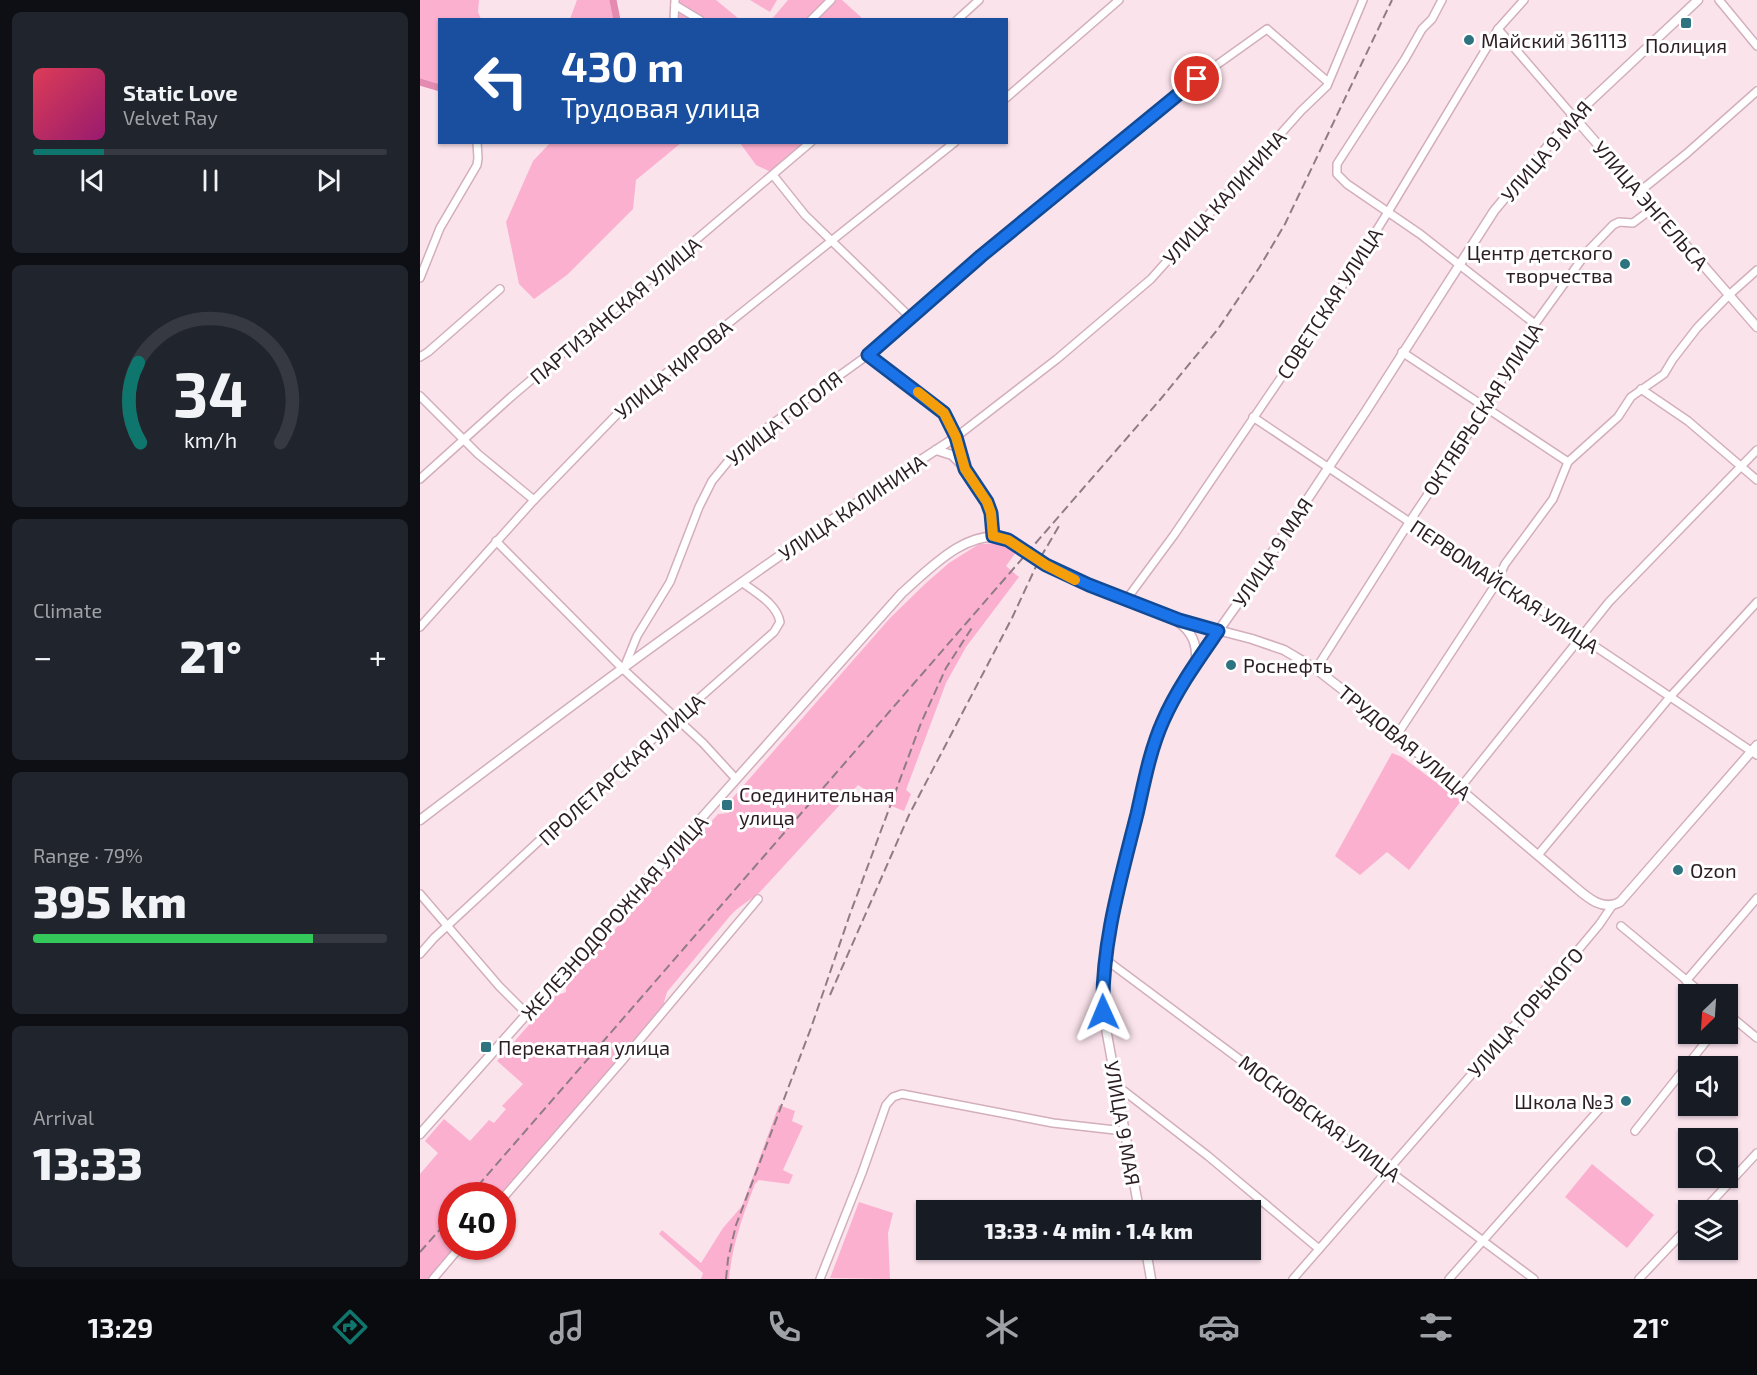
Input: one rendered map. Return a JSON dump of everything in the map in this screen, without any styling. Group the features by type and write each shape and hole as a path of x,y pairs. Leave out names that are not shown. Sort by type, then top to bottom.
{"street":[{"path":"813,18 831,0"},
{"path":"959,18 979,0"},
{"path":"1008,96 1119,0"},
{"path":"1328,82 1363,0"},
{"path":"1442,0 1432,19 1422,28 1405,59 1337,164 1336,171 1340,178 1420,234 1535,324"},
{"name":"СОВЕТСКАЯ УЛИЦА","path":"1126,600 1174,535 1329,307 1498,29 1524,0"},
{"name":"УЛИЦА 9 МАЯ","path":"1136,1200 1103,1012 1103,982 1105,959 1131,835 1157,737 1167,713 1196,663 1248,589 1508,193 1573,116 1698,0"},
{"path":"1719,0 1757,46"},
{"path":"674,18 675,3"},
{"path":"675,3 697,18"},
{"name":"УЛИЦА ГОГОЛЯ","path":"623,669 637,636 670,582 699,507 719,469 765,429 868,355 981,256 1197,79 1267,29 1328,82"},
{"name":"УЛИЦА ЭНГЕЛЬСА","path":"1498,29 1757,327"},
{"name":"УЛИЦА КАЛИНИНА","path":"420,820 742,583 860,499 956,437 1057,359 1151,279 1328,82"},
{"path":"1639,192 1757,91"},
{"path":"420,278 440,228 477,165 477,144"},
{"name":"ПАРТИЗАНСКАЯ УЛИЦА","path":"420,479 463,439 809,144"},
{"name":"УЛИЦА КИРОВА","path":"420,627 534,500 625,406 952,144"},
{"path":"773,175 805,215 911,318"},
{"name":"ОКТЯБРЬСКАЯ УЛИЦА","path":"1316,669 1516,358 1535,324 1587,252 1608,229 1619,222 1633,223 1653,208"},
{"path":"1397,735 1505,564 1553,499 1568,462 1618,417 1631,397 1664,374 1690,336 1729,295 1757,270"},
{"path":"420,357 500,288"},
{"path":"1402,352 1568,462"},
{"path":"868,355 938,406 944,413 956,437 965,469"},
{"path":"1641,389 1688,421 1757,480"},
{"path":"420,396 478,454 534,500"},
{"name":"ПЕРВОМАЙСКАЯ УЛИЦА","path":"1253,417 1670,697 1755,750"},
{"path":"936,450 952,455 965,469 987,502 991,513 993,536"},
{"path":"1460,788 1627,582 1757,450"},
{"name":"ЖЕЛЕЗНОДОРОЖНАЯ УЛИЦА","path":"420,1134 902,593 964,544 983,536 993,536"},
{"name":"ТРУДОВАЯ УЛИЦА","path":"993,536 1008,540 1046,565 1072,578 1171,617 1271,645 1316,669 1591,899 1600,905 1612,906"},
{"path":"496,541 623,669 703,743 736,779"},
{"name":"ПРОЛЕТАРСКАЯ УЛИЦА","path":"420,954 434,938 566,816 778,627 780,618 775,609 742,583"},
{"path":"1538,855 1670,697 1757,602"},
{"path":"1171,617 1189,631 1195,640 1196,663"},
{"name":"УЛИЦА ГОРЬКОГО","path":"1293,1279 1532,1005 1599,925 1612,906 1620,902 1755,750"},
{"path":"420,894 499,986 527,1014"},
{"path":"1686,981 1757,898"},
{"path":"516,1183 630,1053 758,899"},
{"path":"1621,926 1690,984"},
{"name":"МОСКОВСКАЯ УЛИЦА","path":"1105,959 1534,1279"},
{"path":"1738,1022 1757,1038"},
{"path":"1635,1131 1704,1044"},
{"path":"1115,1083 1208,1156 1319,1249"},
{"path":"820,1279 886,1105 897,1095 902,1094 1053,1123 1124,1131"},
{"path":"1449,1279 1603,1105"},
{"path":"1713,1200 1757,1153"},
{"path":"1639,1279 1678,1238"},
{"path":"433,1279 449,1260"},
{"path":"1148,1260 1151,1279"}],"shaded area":[{"path":"420,0 479,0 478,12 481,18 438,18 438,88 420,82"},
{"path":"577,0 613,0 617,18 570,18"},
{"path":"675,0 716,0 738,18 673,18"},
{"path":"750,0 777,0 770,12"},
{"path":"788,0 842,0 862,18 773,18"},
{"path":"549,144 680,144 636,180 633,209 567,275 534,299 519,284 506,222 533,161"},
{"path":"741,144 803,144 771,172 756,165"},
{"path":"1004,543 1017,551 1006,566 1019,577 966,647 946,683 906,790 911,794 904,811 886,804 858,785 759,893 730,916 667,992 664,1002 666,1010 514,1182 438,1182 438,1260 450,1260 433,1279 420,1279 420,1174 438,1153 425,1141 444,1119 470,1141 489,1120 494,1123 506,1109 502,1106 523,1084 497,1061 558,992 561,994 566,992 566,984 718,814 729,813 729,802 890,618 949,563 979,544"},
{"path":"1392,753 1402,757 1461,801 1409,870 1387,852 1360,875 1335,856"},
{"path":"779,1105 795,1111 792,1121 803,1126 783,1170 793,1175 789,1184 759,1180 755,1184 735,1242 729,1279 701,1279 703,1273 659,1234 662,1230 701,1263 723,1228 742,1206"},
{"path":"1592,1164 1654,1215 1627,1248 1565,1197"},
{"path":"859,1202 893,1213 888,1233 890,1279 830,1278"}],"waterway":[{"path":"613,0 617,18"},
{"path":"420,82 438,87"}],"railway":[{"path":"481,1182 1159,401 1218,329 1285,224 1392,0"},
{"path":"830,995 909,815 1012,618 1039,560 1059,526"},
{"path":"726,1279 736,1225 811,1028 850,914 921,723 946,668 973,626"},
{"path":"420,1252 438,1232"}],"slow traffic":[{"path":"918,392 938,406 950,424 965,469 987,502 991,513 993,536 1008,540 1046,565 1075,580"}],"place":[{"name":"Полиция","path":"1686,23"},
{"name":"Майский 361113","path":"1469,40"},
{"name":"Центр детского творчества","path":"1625,264"},
{"name":"Роснефть","path":"1231,665"},
{"name":"Соединительная улица","path":"727,805"},
{"name":"Ozon","path":"1678,870"},
{"name":"Перекатная улица","path":"486,1047"},
{"name":"Школа №3","path":"1626,1101"}],"route":[{"path":"1103,1012 1103,974 1108,942 1131,835 1157,737 1190,671 1218,631 1179,620 1072,578 1046,565 1008,540 993,536 991,513 987,502 965,469 956,437 944,413 938,406 868,355 981,256 1197,79"}]}
